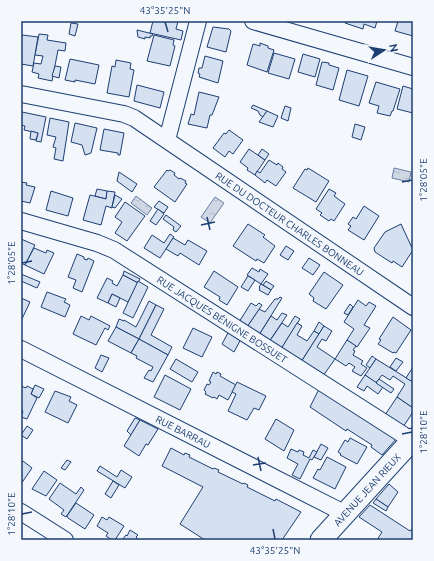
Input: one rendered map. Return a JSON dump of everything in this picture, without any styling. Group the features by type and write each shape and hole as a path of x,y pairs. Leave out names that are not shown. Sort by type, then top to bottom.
{"main road":[{"name":"AVENUE JEAN RIEUX","path":"321,540 412,441"}],"street":[{"path":"167,140 198,21"},
{"path":"253,21 413,67"},
{"name":"RUE DU DOCTEUR CHARLES BONNEAU","path":"21,94 124,114 134,118 413,308"},
{"name":"RUE JACQUES BÉNIGNE BOSSUET","path":"21,221 97,243 114,250 412,441"},
{"name":"RUE BARRAU","path":"21,350 336,509 344,515"},
{"path":"21,512 65,540"}],"water":[{"path":"394,168 411,172 409,182 392,178"},
{"path":"136,196 152,208 147,215 131,203"},
{"path":"215,197 224,203 210,223 201,217"}],"building":[{"path":"153,21 178,21 176,29 183,31 181,40 150,33"},
{"path":"346,21 377,21 375,28 364,24 363,29 345,23"},
{"path":"398,21 413,21 413,36 395,31"},
{"path":"71,23 78,24 75,36 69,34"},
{"path":"213,27 229,29 231,31 226,52 207,47"},
{"path":"137,30 153,34 150,38 145,37 145,39 138,37"},
{"path":"39,34 48,35 47,40 66,43 65,51 58,50 52,81 38,78 39,74 32,72 34,63 41,64 43,56 35,55"},
{"path":"22,35 38,37 33,66 21,64"},
{"path":"154,35 174,40 173,45 175,46 170,66 147,61"},
{"path":"260,43 274,50 267,72 247,65 253,44 260,46"},
{"path":"274,53 295,59 289,79 268,73"},
{"path":"303,54 320,59 315,77 298,72"},
{"path":"205,56 223,61 218,83 199,77 199,68 202,68"},
{"path":"70,59 99,65 95,84 75,80 75,82 65,80"},
{"path":"116,60 131,63 130,69 134,70 129,97 107,93 112,66 115,67"},
{"path":"322,62 329,63 329,65 339,68 333,90 316,85"},
{"path":"55,66 61,67 59,78 52,76"},
{"path":"347,70 368,76 359,106 339,100"},
{"path":"376,82 400,89 390,116 377,113 379,106 369,103"},
{"path":"137,85 164,92 160,108 134,101"},
{"path":"403,86 413,89 413,113 397,109"},
{"path":"199,92 219,97 212,115 210,115 207,128 188,124 191,114 194,115"},
{"path":"253,105 267,111 263,117 258,111 251,108"},
{"path":"285,106 291,108 288,121 281,118"},
{"path":"267,111 278,116 273,127 259,122"},
{"path":"22,112 46,117 41,142 36,141 38,133 24,130 25,126 21,125"},
{"path":"50,118 69,122 63,161 54,159 56,148 53,147 56,137 47,135"},
{"path":"75,123 97,128 91,153 85,155 82,145 71,142"},
{"path":"355,124 365,127 361,140 352,137"},
{"path":"104,129 124,133 120,155 118,155 118,153 100,150"},
{"path":"229,130 243,140 233,154 229,151 225,157 213,148 224,133 226,134"},
{"path":"31,131 38,133 36,140 30,139"},
{"path":"249,149 265,160 255,175 247,170 248,168 240,162"},
{"path":"262,149 269,154 265,160 258,155"},
{"path":"269,160 277,165 278,163 286,172 276,186 267,180 265,183 255,175 257,171 260,173"},
{"path":"308,168 329,181 316,202 293,188 305,169 307,170"},
{"path":"167,170 175,173 174,175 179,179 180,178 186,181 185,183 187,184 175,202 154,187"},
{"path":"119,172 137,184 132,192 117,181"},
{"path":"21,182 35,187 30,203 21,201"},
{"path":"97,189 107,191 106,199 95,196"},
{"path":"329,189 336,193 334,196 345,204 334,221 331,219 329,221 320,215 322,213 316,209"},
{"path":"51,191 73,198 68,216 46,210"},
{"path":"107,191 115,192 112,208 106,206 101,225 83,220 90,195 106,199"},
{"path":"115,195 122,199 115,208 112,207"},
{"path":"159,201 168,207 164,213 154,207"},
{"path":"125,202 145,216 127,241 115,233 122,222 115,217"},
{"path":"364,206 379,216 364,240 348,230 351,226 348,224 353,217 356,219"},
{"path":"158,209 164,214 156,225 150,221"},
{"path":"166,215 181,226 176,232 173,230 174,227 163,219"},
{"path":"248,224 265,235 263,237 275,246 264,263 257,259 256,261 233,246"},
{"path":"401,224 413,250 402,267 393,261 392,263 375,252 374,248 385,232"},
{"path":"170,234 174,237 160,258 144,248 152,235 164,243"},
{"path":"173,238 185,245 188,240 207,251 199,265 180,253 178,256 166,249"},
{"path":"21,239 35,245 25,265 21,263"},
{"path":"286,246 294,251 288,260 280,255"},
{"path":"34,248 46,253 47,250 54,253 44,274 25,265"},
{"path":"77,254 84,257 84,259 87,260 88,258 94,261 82,292 73,288 76,280 68,277"},
{"path":"309,258 320,265 313,275 302,268"},
{"path":"252,268 259,272 260,269 268,274 261,284 247,275"},
{"path":"124,271 140,279 138,283 123,275"},
{"path":"214,271 238,287 227,305 219,300 220,297 204,287"},
{"path":"324,272 343,285 326,309 313,301 314,298 309,294"},
{"path":"21,274 40,282 37,288 21,281"},
{"path":"123,275 138,283 128,302 112,294 108,303 97,298 107,278 113,281 112,283 117,286"},
{"path":"248,276 255,280 248,291 241,287"},
{"path":"138,281 148,287 133,318 123,313"},
{"path":"266,281 274,286 271,290 263,285"},
{"path":"261,284 271,290 268,295 259,290"},
{"path":"47,292 66,299 64,302 70,305 65,317 41,307"},
{"path":"112,294 120,298 116,307 108,303"},
{"path":"280,297 282,298 259,335 247,327 259,309 265,312 275,299"},
{"path":"21,298 30,302 21,321"},
{"path":"358,300 366,306 369,302 376,306 364,325 370,328 357,347 347,340 354,329 344,322"},
{"path":"149,301 156,305 139,339 116,327 119,319 124,320 136,327"},
{"path":"251,303 256,306 259,303 262,305 247,327 239,322"},
{"path":"350,304 353,307 348,315 344,313"},
{"path":"156,305 164,309 151,335 172,347 168,355 139,339"},
{"path":"282,313 287,315 269,342 259,335 271,316 277,320"},
{"path":"81,316 89,320 91,316 110,326 108,330 105,328 96,345 73,334"},
{"path":"295,316 300,319 281,349 269,342 282,323 288,327"},
{"path":"393,317 411,330 396,353 393,353 378,344 381,340 379,339"},
{"path":"319,322 324,326 319,334 314,331"},
{"path":"297,323 302,326 297,335 307,341 314,331 319,334 301,362 281,349"},
{"path":"324,326 332,331 326,341 322,339 317,347 335,359 323,376 301,362"},
{"path":"116,327 139,339 131,353 108,341"},
{"path":"193,328 212,337 202,357 183,348"},
{"path":"229,331 241,339 234,352 222,344"},
{"path":"139,339 168,355 153,382 144,378 153,367 136,358 137,356 131,353"},
{"path":"347,340 356,346 353,350 355,351 353,355 363,361 361,364 367,368 361,376 352,371 355,367 349,363 346,366 335,359"},
{"path":"101,355 109,358 102,372 95,368"},
{"path":"372,356 376,359 370,368 366,365"},
{"path":"396,358 403,362 396,371 390,367"},
{"path":"176,359 198,372 192,382 170,369"},
{"path":"376,359 413,382 413,408 397,397 405,384 393,376 390,380 382,375 376,383 365,375"},
{"path":"413,367 413,382 406,378"},
{"path":"213,372 216,374 217,372 221,374 220,376 236,385 228,400 219,395 217,399 205,394 206,392 204,390 207,384 209,385 211,382 209,381"},
{"path":"165,375 191,389 180,410 154,397"},
{"path":"365,375 383,387 378,394 367,386 364,391 357,387"},
{"path":"379,379 394,389 391,393 376,383"},
{"path":"237,382 266,396 259,410 254,408 247,420 228,411 236,394 232,392"},
{"path":"35,385 44,389 39,398 31,394"},
{"path":"21,386 26,388 27,386 33,389 31,394 37,398 27,419 21,417 23,411 21,410"},
{"path":"319,389 397,438 382,455 371,447 372,445 347,429 346,431 310,407"},
{"path":"55,391 71,397 69,401 77,405 68,423 45,412"},
{"path":"397,397 413,408 413,412 403,427 385,415"},
{"path":"135,418 140,420 131,435 127,431"},
{"path":"276,419 294,430 284,451 265,439"},
{"path":"140,420 158,429 139,456 124,446"},
{"path":"27,426 33,430 27,439 21,435"},
{"path":"350,438 367,447 357,464 340,455 341,454 338,452 345,440 348,442"},
{"path":"321,444 328,448 321,460 314,457"},
{"path":"171,448 184,455 185,453 190,455 189,457 213,469 219,470 218,472 248,485 247,487 275,501 276,499 301,512 282,540 205,540 180,524 203,487 162,466"},
{"path":"291,449 298,452 299,450 304,452 303,455 309,458 313,450 317,452 312,460 310,459 300,479 292,475 298,464 287,458"},
{"path":"327,457 346,467 335,489 313,478 318,469 320,470"},
{"path":"67,460 71,462 65,470 61,468"},
{"path":"23,461 32,468 21,484 21,463"},
{"path":"100,466 117,477 121,470 132,477 125,488 97,471"},
{"path":"44,471 57,480 46,496 32,489"},
{"path":"113,481 119,485 111,498 105,494"},
{"path":"60,483 76,494 81,487 84,490 66,517 61,514 64,510 49,499"},
{"path":"389,484 398,492 388,507 376,499"},
{"path":"376,499 388,507 386,511 373,503"},
{"path":"76,503 94,515 85,529 67,516"},
{"path":"370,505 410,531 413,531 413,540 377,540 382,532 359,517"},
{"path":"102,517 107,520 109,517 124,526 115,540 112,540 106,536 108,533 97,526"},
{"path":"130,530 138,535 136,537 138,539 122,540 126,535 127,536"}]}
